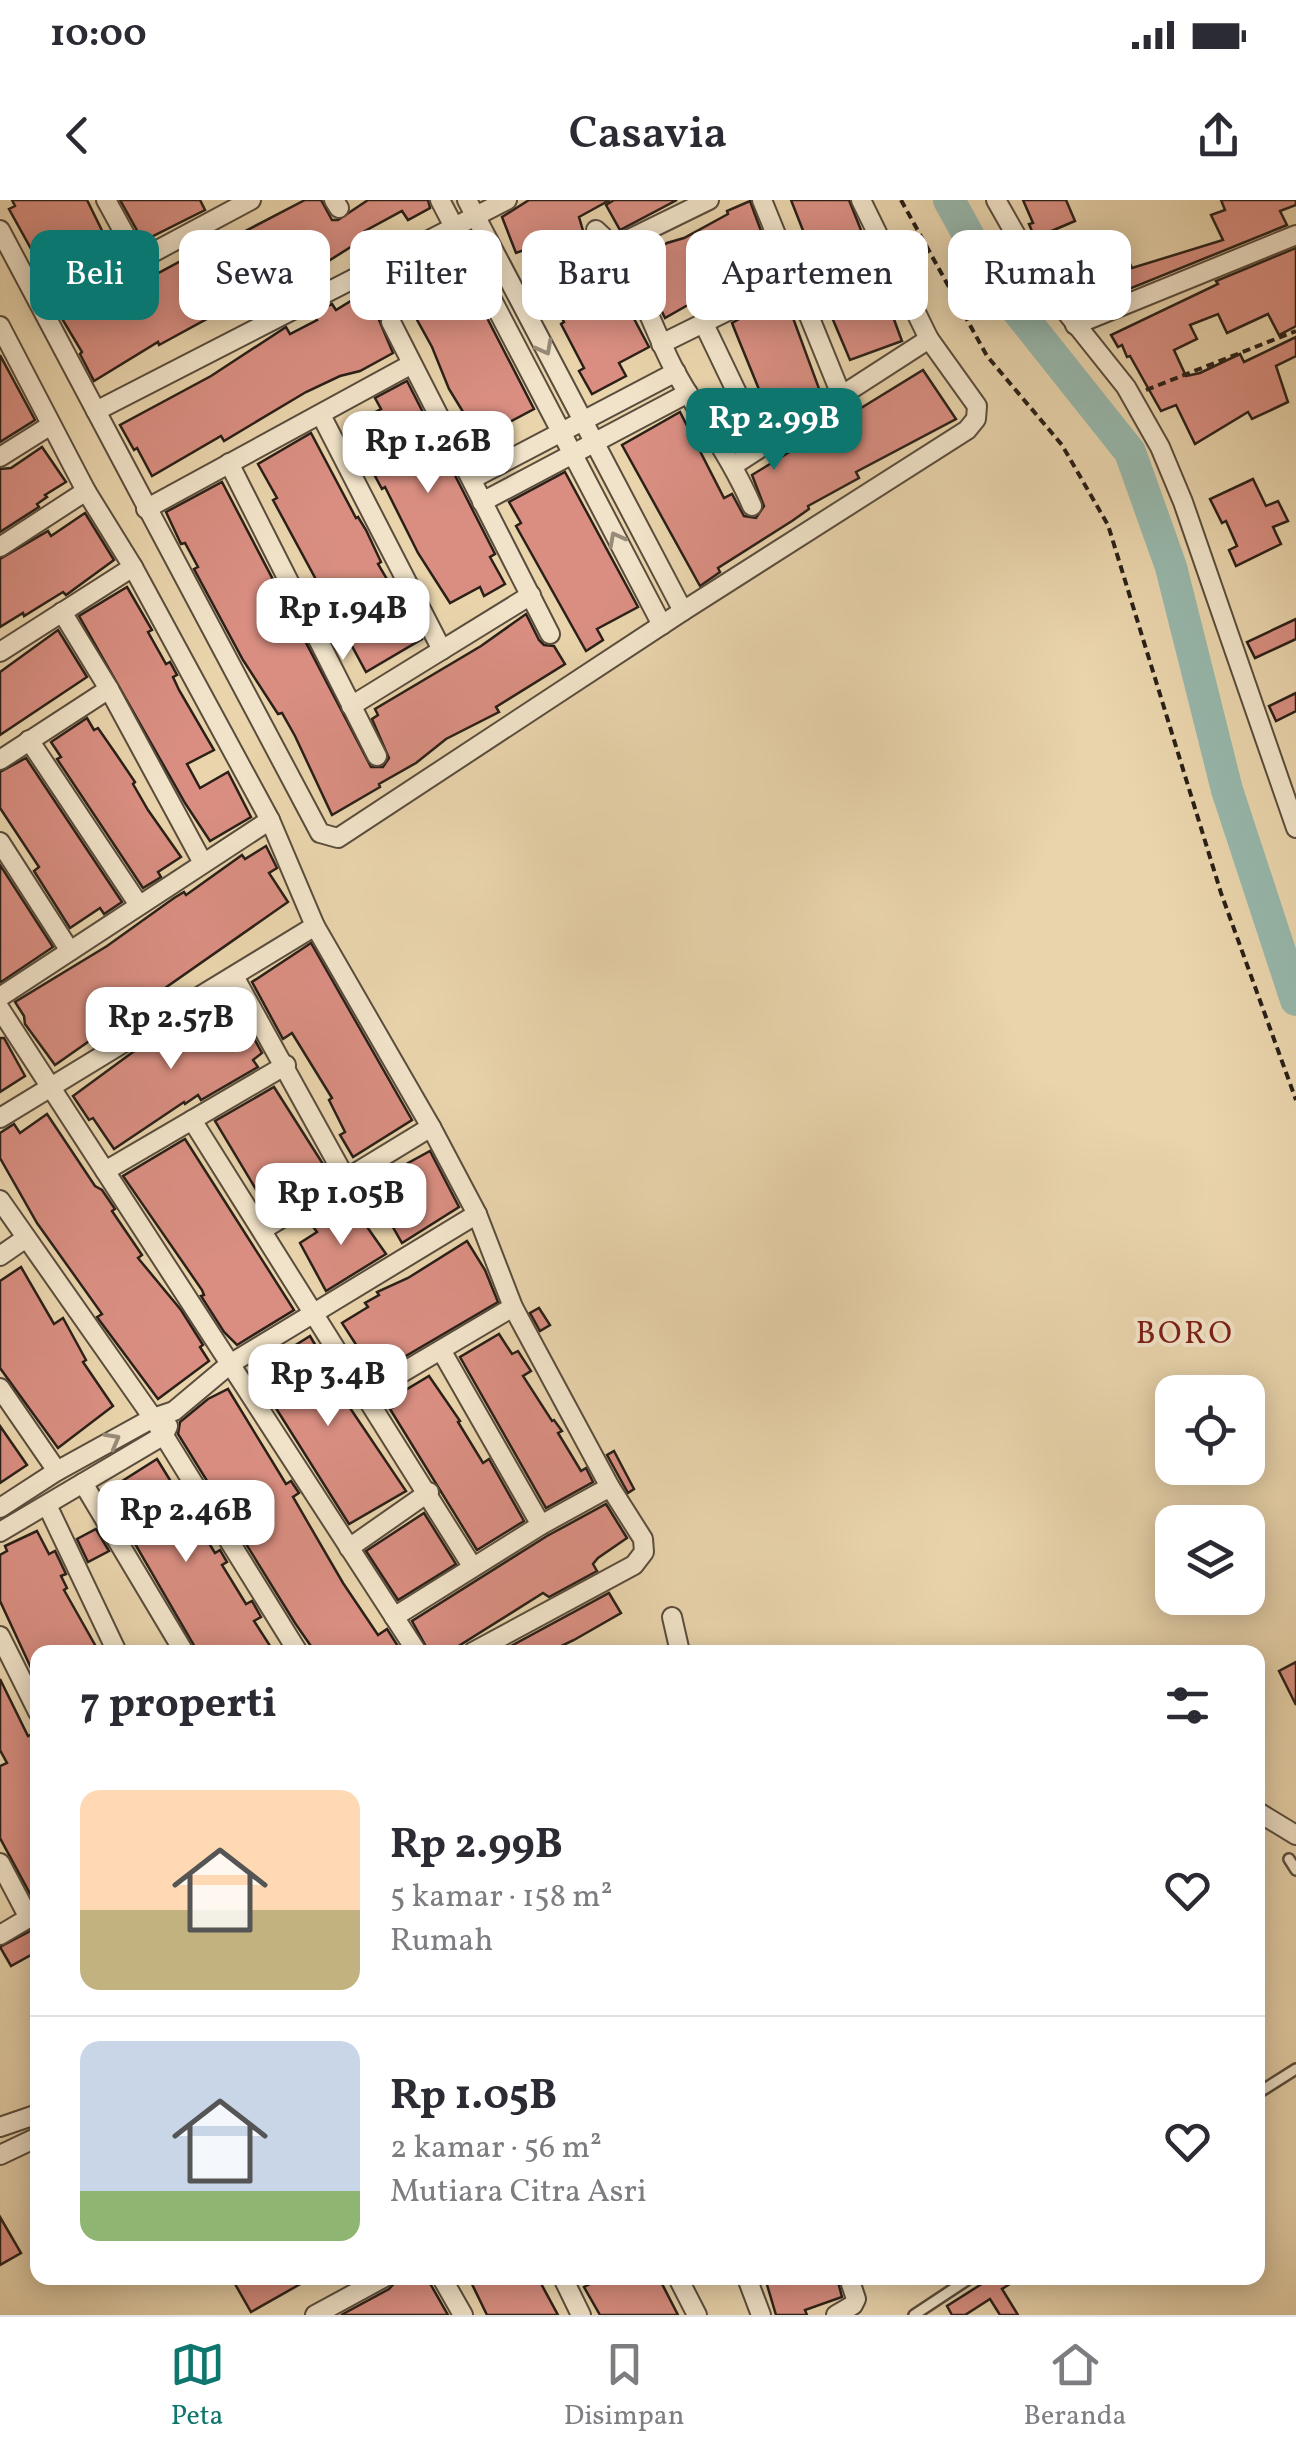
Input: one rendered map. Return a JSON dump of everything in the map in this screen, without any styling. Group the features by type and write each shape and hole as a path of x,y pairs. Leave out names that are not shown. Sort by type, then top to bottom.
{"street":[{"path":"106,200 122,230"},
{"path":"159,247 217,208 251,200"},
{"path":"440,200 662,625"},
{"path":"96,411 454,228 471,208 507,200"},
{"path":"648,230 709,200"},
{"path":"762,200 842,396"},
{"path":"0,230 320,832 338,838 682,611 967,430 976,419 977,406 928,339 861,200"},
{"path":"996,200 1043,284 1107,359 1160,448 1183,502 1296,828"},
{"path":"471,208 682,611"},
{"path":"1075,325 1296,235"},
{"path":"650,320 688,393 734,465 752,506"},
{"path":"661,344 712,320"},
{"path":"391,322 550,634"},
{"path":"704,324 762,445"},
{"path":"0,326 86,491 132,566 270,820 315,926 477,1214 512,1307 610,1487 643,1539 644,1552 639,1560 486,1645"},
{"path":"734,465 928,339"},
{"path":"0,368 17,358"},
{"path":"146,509 410,365"},
{"path":"472,480 676,372"},
{"path":"482,502 688,393"},
{"path":"321,415 442,650"},
{"path":"0,457 52,425"},
{"path":"229,463 377,756"},
{"path":"0,547 86,491"},
{"path":"0,652 132,566"},
{"path":"351,706 531,595"},
{"path":"62,612 109,688 202,864"},
{"path":"0,760 109,688"},
{"path":"30,740 139,905"},
{"path":"0,997 270,820"},
{"path":"0,842 70,951"},
{"path":"0,1118 315,926"},
{"path":"235,978 346,1180"},
{"path":"0,1009 412,1645"},
{"path":"105,1171 286,1065"},
{"path":"192,1120 472,1566"},
{"path":"262,1230 431,1127"},
{"path":"0,1200 164,1435 294,1645"},
{"path":"0,1508 152,1418 174,1411 230,1364 477,1214"},
{"path":"0,1256 26,1238"},
{"path":"366,1394 512,1307"},
{"path":"441,1350 542,1524"},
{"path":"0,1388 58,1471"},
{"path":"0,1532 164,1435 174,1411"},
{"path":"83,1483 180,1645"},
{"path":"394,1617 472,1566 610,1487"},
{"path":"348,1548 429,1492"},
{"path":"47,1505 114,1645"},
{"path":"672,1617 678,1645"},
{"path":"0,1636 30,1696"},
{"path":"1265,1816 1296,1835"},
{"path":"0,1863 30,1910"},
{"path":"0,1935 30,1917"},
{"path":"0,2127 30,2117"},
{"path":"0,2156 30,2142"},
{"path":"315,2315 370,2285"},
{"path":"446,2285 463,2315"},
{"path":"573,2285 582,2315"},
{"path":"682,2285 697,2315"},
{"path":"749,2285 760,2315"},
{"path":"836,2315 853,2305 856,2299 851,2285"}],"lane":[{"path":"1288,1859 1296,1870"},
{"path":"1265,2089 1296,2069"},
{"path":"914,2315 959,2285"}],"path":[{"path":"901,200 987,356 1062,445 1108,524 1221,893 1296,1100"},
{"path":"1132,396 1296,331"}],"building":[{"path":"12,200 87,200 102,230 30,230 30,247 9,209 15,206"},
{"path":"120,200 200,200 205,210 159,233 137,230"},
{"path":"305,200 321,200 332,220 338,220 368,200 428,200 430,208 408,220 402,211 367,230 350,230 350,247 330,260 330,230 247,230"},
{"path":"529,200 610,200 579,217 583,230 522,230 522,251 516,253 502,217"},
{"path":"614,200 677,200 620,230 606,205"},
{"path":"791,200 849,200 861,230 803,230"},
{"path":"1023,200 1066,200 1075,221 1054,230 1032,230 1029,224 1033,223"},
{"path":"1221,200 1296,200 1296,205 1280,211 1287,225 1131,288 1131,266 1223,240 1211,215 1225,210"},
{"path":"750,201 761,230 699,230 728,214 727,211"},
{"path":"684,238 686,306 666,317 666,244"},
{"path":"1296,248 1296,326 1279,335 1268,314 1227,333 1218,314 1190,325 1197,339 1174,350 1186,376 1240,354 1244,362 1296,337 1296,356 1276,366 1288,402 1252,419 1248,412 1195,444 1176,405 1161,411 1130,356 1111,335 1218,284 1216,281"},
{"path":"179,262 179,320 205,320 159,345 158,342 94,381 63,320 159,320 159,273"},
{"path":"350,301 350,320 379,320 393,353 306,392 224,441 221,436 152,476 120,425 211,376 286,327 290,334 317,320 330,320 332,304 336,310"},
{"path":"417,320 488,320 534,409 506,424 511,434 485,448 449,389"},
{"path":"635,320 649,347 619,363 626,376 592,394 579,371 584,368 561,324"},
{"path":"794,320 821,394 797,405 795,399 767,409 732,323"},
{"path":"833,320 894,320 902,341 850,360"},
{"path":"0,355 35,420 0,442"},
{"path":"923,370 956,419 856,472 859,478 808,506 792,521 718,568 720,572 700,586 622,445 680,412 724,498 732,494 744,516 756,518 764,506 752,475"},
{"path":"407,381 495,554 490,557 505,584 484,596 480,587 450,603 418,553 385,487 382,489 375,476 381,473 354,423 381,409 375,398"},
{"path":"311,433 366,530 381,562 378,564 422,639 366,672 273,500 277,498 258,464"},
{"path":"42,447 66,482 45,495 37,504 39,507 0,532 0,469 11,468"},
{"path":"565,472 638,607 597,629 603,640 586,651 516,526 521,523 509,502"},
{"path":"1253,479 1266,506 1278,501 1288,521 1273,527 1281,544 1236,566 1229,550 1237,546 1210,499"},
{"path":"222,482 371,767 383,767 389,758 372,719 378,715 375,709 481,646 526,614 539,640 554,646 565,664 496,707 499,712 446,739 416,763 379,784 380,787 332,815 295,736 243,660 194,569 198,567 185,543 181,544 166,512"},
{"path":"85,513 114,560 66,595 63,592 0,627 0,559 48,531 51,536"},
{"path":"127,587 214,750 187,764 200,788 228,772 251,817 210,841 79,616"},
{"path":"1296,619 1296,639 1255,658 1247,642"},
{"path":"58,630 87,677 0,735 0,672"},
{"path":"1296,693 1296,711 1276,721 1269,706"},
{"path":"87,718 135,782 148,810 181,857 143,888 57,759 61,757 51,742"},
{"path":"26,758 122,902 104,914 100,908 70,928 34,871 39,867 0,808 0,772"},
{"path":"266,846 277,868 269,873 288,902 55,1065 25,1024 15,1002 107,946 174,898 184,892 186,895 242,855 245,859"},
{"path":"0,865 53,947 1,982 0,980"},
{"path":"311,943 412,1120 353,1157 340,1135 345,1132 329,1100 332,1098 292,1033 283,1039 252,982"},
{"path":"231,996 262,1053 253,1060 258,1067 201,1100 198,1095 184,1102 114,1149 73,1096 137,1049"},
{"path":"0,1038 4,1038 25,1076 0,1092"},
{"path":"274,1087 328,1172 269,1211 215,1121"},
{"path":"47,1114 115,1209 112,1211 142,1255 138,1258 181,1310 203,1345 200,1347 209,1361 158,1399 97,1317 102,1314 37,1223 0,1158 0,1133 14,1124 20,1133"},
{"path":"185,1139 294,1310 237,1345 224,1332 201,1296 202,1290 123,1176"},
{"path":"430,1151 459,1207 402,1243 371,1189 381,1183 379,1179"},
{"path":"351,1204 386,1254 326,1291 300,1243 317,1232 314,1228"},
{"path":"467,1241 498,1302 375,1374 342,1323 368,1307 365,1303 379,1295 377,1292 408,1278"},
{"path":"21,1267 54,1324 63,1318 86,1360 83,1362 113,1406 58,1448 0,1368 0,1281"},
{"path":"539,1308 550,1325 540,1331 530,1313"},
{"path":"499,1334 512,1354 518,1351 531,1371 523,1376 562,1431 558,1433 581,1471 586,1468 593,1482 546,1508 460,1357"},
{"path":"310,1336 344,1394 348,1392 356,1405 350,1408 406,1491 349,1524 250,1367 275,1351 278,1356"},
{"path":"429,1376 483,1463 489,1459 524,1521 477,1550 390,1409 393,1407 389,1400"},
{"path":"228,1389 286,1484 291,1481 299,1493 293,1497 343,1583 378,1635 387,1629 397,1645 310,1645 178,1434 180,1422 208,1399"},
{"path":"0,1426 27,1465 0,1483"},
{"path":"614,1451 634,1489 628,1493 607,1455"},
{"path":"157,1459 215,1553 220,1550 227,1562 222,1565 246,1604 252,1601 261,1617 254,1621 269,1645 194,1645 105,1492"},
{"path":"606,1504 627,1538 598,1558 593,1564 597,1571 549,1597 543,1593 460,1645 425,1645 412,1621 547,1536"},
{"path":"424,1513 456,1564 398,1600 366,1551"},
{"path":"96,1529 109,1551 88,1562 77,1539"},
{"path":"37,1531 49,1554 55,1551 66,1574 61,1576 67,1588 64,1590 95,1645 30,1645 30,1666 0,1601 0,1555 7,1551 5,1546"},
{"path":"609,1593 621,1613 564,1645 513,1645"},
{"path":"1296,1662 1296,1705 1279,1671"},
{"path":"0,1679 30,1735 30,1894 0,1838 0,1766 7,1763 0,1750"},
{"path":"30,1931 30,1955 11,1966 0,1947"},
{"path":"0,2217 21,2253 0,2265"},
{"path":"236,2285 299,2285 251,2312"},
{"path":"393,2285 431,2285 448,2315 341,2315"},
{"path":"472,2285 542,2285 558,2315 487,2315"},
{"path":"663,2285 678,2315 600,2315 584,2287"},
{"path":"767,2285 839,2285 842,2297 805,2310 807,2315 776,2315"},
{"path":"980,2285 1008,2285 1002,2289 1018,2315 1000,2315 990,2299 965,2315 952,2315 947,2306"}],"waterway":[{"path":"949,200 993,280 1130,452 1171,567 1227,790 1296,1000"}],"district":[{"name":"BORO","path":"1185,1335"}]}
